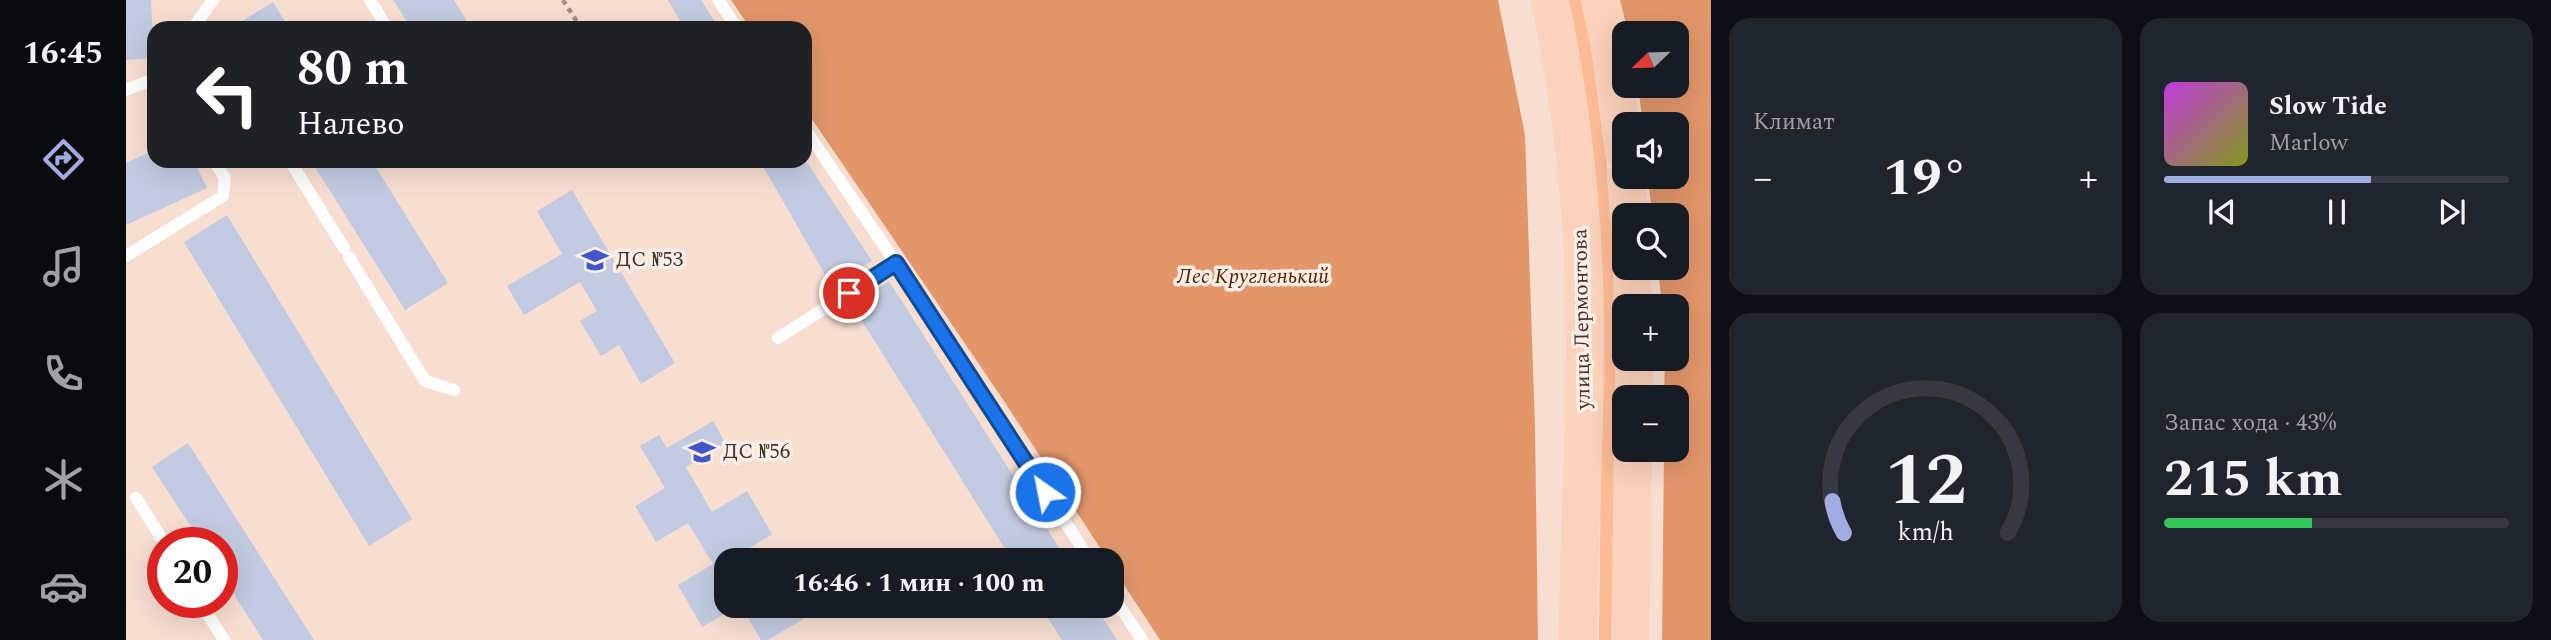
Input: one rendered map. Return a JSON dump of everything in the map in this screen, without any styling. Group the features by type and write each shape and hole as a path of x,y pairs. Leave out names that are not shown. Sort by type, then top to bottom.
{"main road":[{"name":"улица Лермонтова","path":"1550,0 1562,56 1576,159 1583,267 1585,368 1578,640"},
{"path":"1600,0 1619,112"},
{"path":"1630,640 1633,462"}],"lane":[{"path":"202,21 213,0"},
{"path":"370,0 383,21"},
{"path":"718,0 732,21"},
{"path":"126,90 147,82"},
{"path":"812,139 1082,548"},
{"path":"126,256 223,196 225,178 219,168"},
{"path":"294,168 425,381 454,390"},
{"path":"778,338 896,263"},
{"path":"136,498 154,527"},
{"path":"1124,613 1142,640"},
{"path":"210,618 224,640"}],"path":[{"path":"563,0 576,21"}],"shaded area":[{"path":"1567,0 1583,0 1597,79 1612,239 1612,371 1616,371 1616,385 1612,385 1612,462 1615,462 1614,640 1599,640 1602,368"}],"green space":[{"name":"Лес Кругленький","path":"731,0 1498,0 1525,135 1535,427 1538,640 1160,640 1124,585 1124,548 1100,548 1002,398 812,119 812,21 745,21"},
{"path":"1620,0 1711,0 1711,640 1662,640 1664,462 1689,462 1689,385 1664,385 1665,371 1689,371 1689,294 1661,294 1659,280 1689,280 1689,203 1651,203 1649,189 1689,189 1689,112 1641,112 1640,98 1689,98 1689,21 1625,21"}],"building":[{"path":"126,0 151,0 152,21 147,21 147,58 126,60"},
{"path":"393,0 454,0 467,21 406,21"},
{"path":"668,0 701,0 714,21 680,21"},
{"path":"273,2 285,21 242,21"},
{"path":"147,153 147,168 197,168 207,188 126,225 126,163"},
{"path":"315,168 376,168 448,283 405,310"},
{"path":"764,168 811,168 872,261 831,285"},
{"path":"572,190 675,363 641,384 619,345 601,356 580,321 597,311 580,282 524,315 507,286 562,254 537,211"},
{"path":"227,215 412,519 369,546 184,242"},
{"path":"889,281 1059,548 1004,548 852,305"},
{"path":"713,421 725,443 686,467 712,512 747,491 772,534 750,548 714,548 714,618 717,618 702,627 678,585 713,564 688,523 656,542 635,506 665,488 640,446 659,435 667,448"},
{"path":"188,443 314,640 263,640 238,601 238,527 191,527 152,467"},
{"path":"748,618 805,618 768,640 761,640"},
{"path":"1048,618 1103,618 1117,640 1062,640"}],"place":[{"name":"ДС №53","path":"595,260"},
{"name":"ДС №56","path":"702,452"}],"route":[{"path":"849,293 896,263 1045,492"}]}
